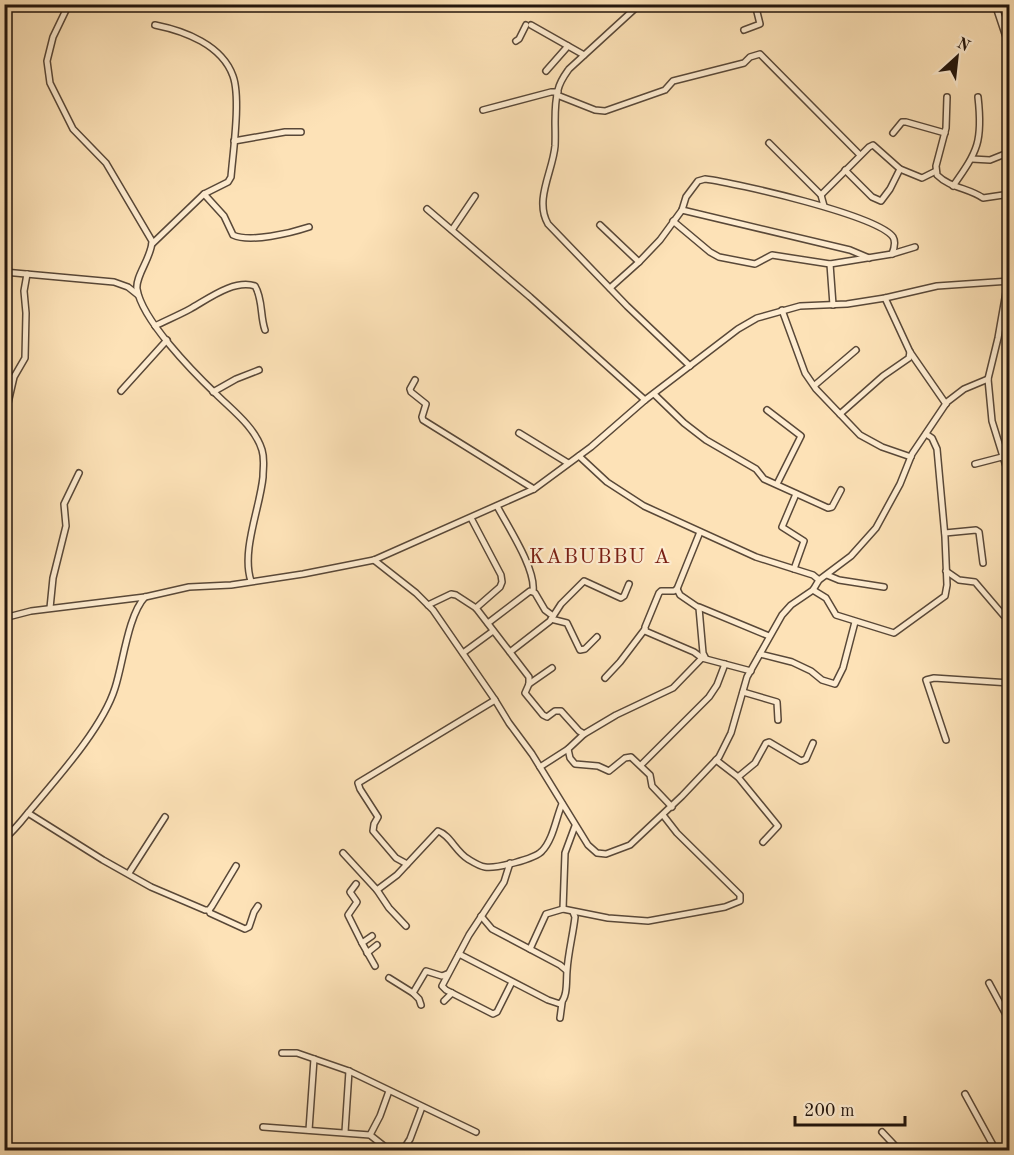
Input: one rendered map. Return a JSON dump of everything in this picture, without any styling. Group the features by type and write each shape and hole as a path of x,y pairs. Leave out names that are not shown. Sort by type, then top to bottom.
{"street":[{"path":"640,4 584,55 561,80 557,93 555,149 544,190 545,219 610,288 690,366"},
{"path":"744,30 760,24 755,4"},
{"path":"1010,5 996,5 1010,49"},
{"path":"66,10 52,37 47,62 56,98 73,129 106,163 151,238 152,244"},
{"path":"155,25 186,35 222,56 235,84 236,118 231,177 228,182 204,194 152,244 137,283 139,296 155,326 213,392 254,434 263,453 265,464 262,488 248,563 251,581"},
{"path":"516,41 529,25 584,55"},
{"path":"546,71 568,46"},
{"path":"483,110 557,93 595,110 605,111 665,90 672,81 744,63 750,57 760,54 860,155"},
{"path":"947,97 945,133 936,171 940,178 953,186 977,192 983,198 1010,194"},
{"path":"953,186 972,159 981,132 978,97"},
{"path":"893,133 902,123 906,122 945,133"},
{"path":"234,141 285,132 301,132"},
{"path":"769,143 821,195 824,206"},
{"path":"821,195 860,155 873,145 900,169 922,178 936,171"},
{"path":"972,159 990,160 1010,152"},
{"path":"845,170 872,197 880,201 890,189 900,169"},
{"path":"610,288 660,240 682,210 686,196 698,182 705,179 824,206 863,219 892,235 894,241 892,254"},
{"path":"204,194 224,216 233,235 239,238 275,235 309,227"},
{"path":"452,230 475,196"},
{"path":"427,209 645,400"},
{"path":"682,210 850,250 869,259"},
{"path":"673,221 719,257 755,264 772,255 830,264 869,259 915,247"},
{"path":"600,225 639,262"},
{"path":"830,264 833,305"},
{"path":"4,272 114,282 128,287 139,296"},
{"path":"4,402 8,403 14,378 25,358 24,291 27,274"},
{"path":"4,618 50,608 145,597 189,587 231,585 320,572 374,560 534,489 579,456 645,400 738,329 757,318 808,305 833,305 885,298 937,286 1009,281 988,379 992,421 1010,479"},
{"path":"128,287 137,283"},
{"path":"155,326 222,290 250,285 255,286 258,291 261,320 265,330"},
{"path":"885,298 911,355 946,404"},
{"path":"782,310 805,373 840,414 861,437 911,457"},
{"path":"121,391 167,340"},
{"path":"815,385 856,350"},
{"path":"840,414 911,355"},
{"path":"213,392 259,370"},
{"path":"374,560 428,605 495,699 591,849 606,854 630,845 672,807 716,760 729,740 751,671 769,636 786,610 813,590 819,580 851,556 876,528 900,484 911,457 946,404 964,389 988,379"},
{"path":"415,380 410,389 426,404 423,420 534,489"},
{"path":"654,394 684,423 706,440 753,467 764,479 831,508 841,490"},
{"path":"767,410 801,436 777,484"},
{"path":"519,433 568,463"},
{"path":"813,590 826,598 836,615 888,633 899,631 945,597 947,585 945,533 937,449 935,443 926,434"},
{"path":"579,456 621,492 644,506 756,557 816,576 819,580"},
{"path":"975,464 1002,457"},
{"path":"50,608 53,578 66,526 64,504 79,474"},
{"path":"794,569 804,541 785,530 782,524 796,494"},
{"path":"497,506 528,562 534,585 533,591 545,610 552,617 567,623 580,650 585,649 597,638"},
{"path":"471,518 501,575 502,582 500,587 476,608"},
{"path":"945,533 976,530 979,532 983,563"},
{"path":"676,592 700,532"},
{"path":"946,571 959,580 975,582 1004,616 1010,618"},
{"path":"827,575 843,581 884,587"},
{"path":"510,652 552,617 561,604 585,580 621,598 629,584"},
{"path":"605,678 645,629 659,593 663,590 676,592 699,607 769,636"},
{"path":"488,623 533,591"},
{"path":"428,605 451,594 476,608 528,677 529,684"},
{"path":"4,839 28,813 95,727 110,703 134,617 140,602 145,597"},
{"path":"540,767 568,749 584,734 616,715 673,688 702,656 699,607"},
{"path":"760,654 798,664 813,672 818,679 835,684 843,668 855,622"},
{"path":"645,629 648,633 702,656 751,671"},
{"path":"463,653 493,631"},
{"path":"641,765 710,697 725,664"},
{"path":"552,668 529,684 525,693 543,715 547,717 555,711 563,712 584,734"},
{"path":"946,740 926,682 928,678 1010,683"},
{"path":"743,692 777,702 778,720"},
{"path":"407,864 396,858 373,831 378,817 358,783 495,699"},
{"path":"738,777 755,763 766,742 801,761 806,759 813,743"},
{"path":"568,749 570,758 575,764 598,766 609,771 629,757 641,765 652,778 652,786 672,807"},
{"path":"716,760 738,777 778,826 763,842"},
{"path":"377,890 392,879 438,831 444,834 460,854 476,864 492,867 536,855 543,850 562,804"},
{"path":"28,813 158,890 188,904 209,910 210,913 245,929 249,927 258,906"},
{"path":"530,949 546,914 563,909 648,921 725,907 740,901 741,897 738,892 678,833 663,815"},
{"path":"129,873 165,817"},
{"path":"563,909 565,853 575,825"},
{"path":"343,853 406,926"},
{"path":"510,863 504,882 481,916 442,986 495,1014 512,981"},
{"path":"209,910 236,866"},
{"path":"356,884 350,892 357,902 348,915 375,966"},
{"path":"560,1018 567,983 575,917 573,912"},
{"path":"481,916 492,929 564,967 567,971"},
{"path":"362,943 372,936"},
{"path":"367,953 377,945"},
{"path":"459,954 556,1004 562,1003"},
{"path":"413,993 426,971 442,976 447,974"},
{"path":"389,978 413,993 421,1005"},
{"path":"988,983 1010,1022"},
{"path":"444,1001 452,993"},
{"path":"282,1053 297,1053 349,1071 476,1132"},
{"path":"309,1130 314,1059"},
{"path":"345,1132 349,1071"},
{"path":"370,1135 389,1091"},
{"path":"965,1094 990,1138 993,1150"},
{"path":"403,1150 410,1139 422,1107"},
{"path":"263,1127 370,1135 389,1150"},
{"path":"882,1132 899,1150"},
{"path":"1001,1150 1010,1147"}],"district":[{"name":"KABUBBU A","path":"600,556"}]}
